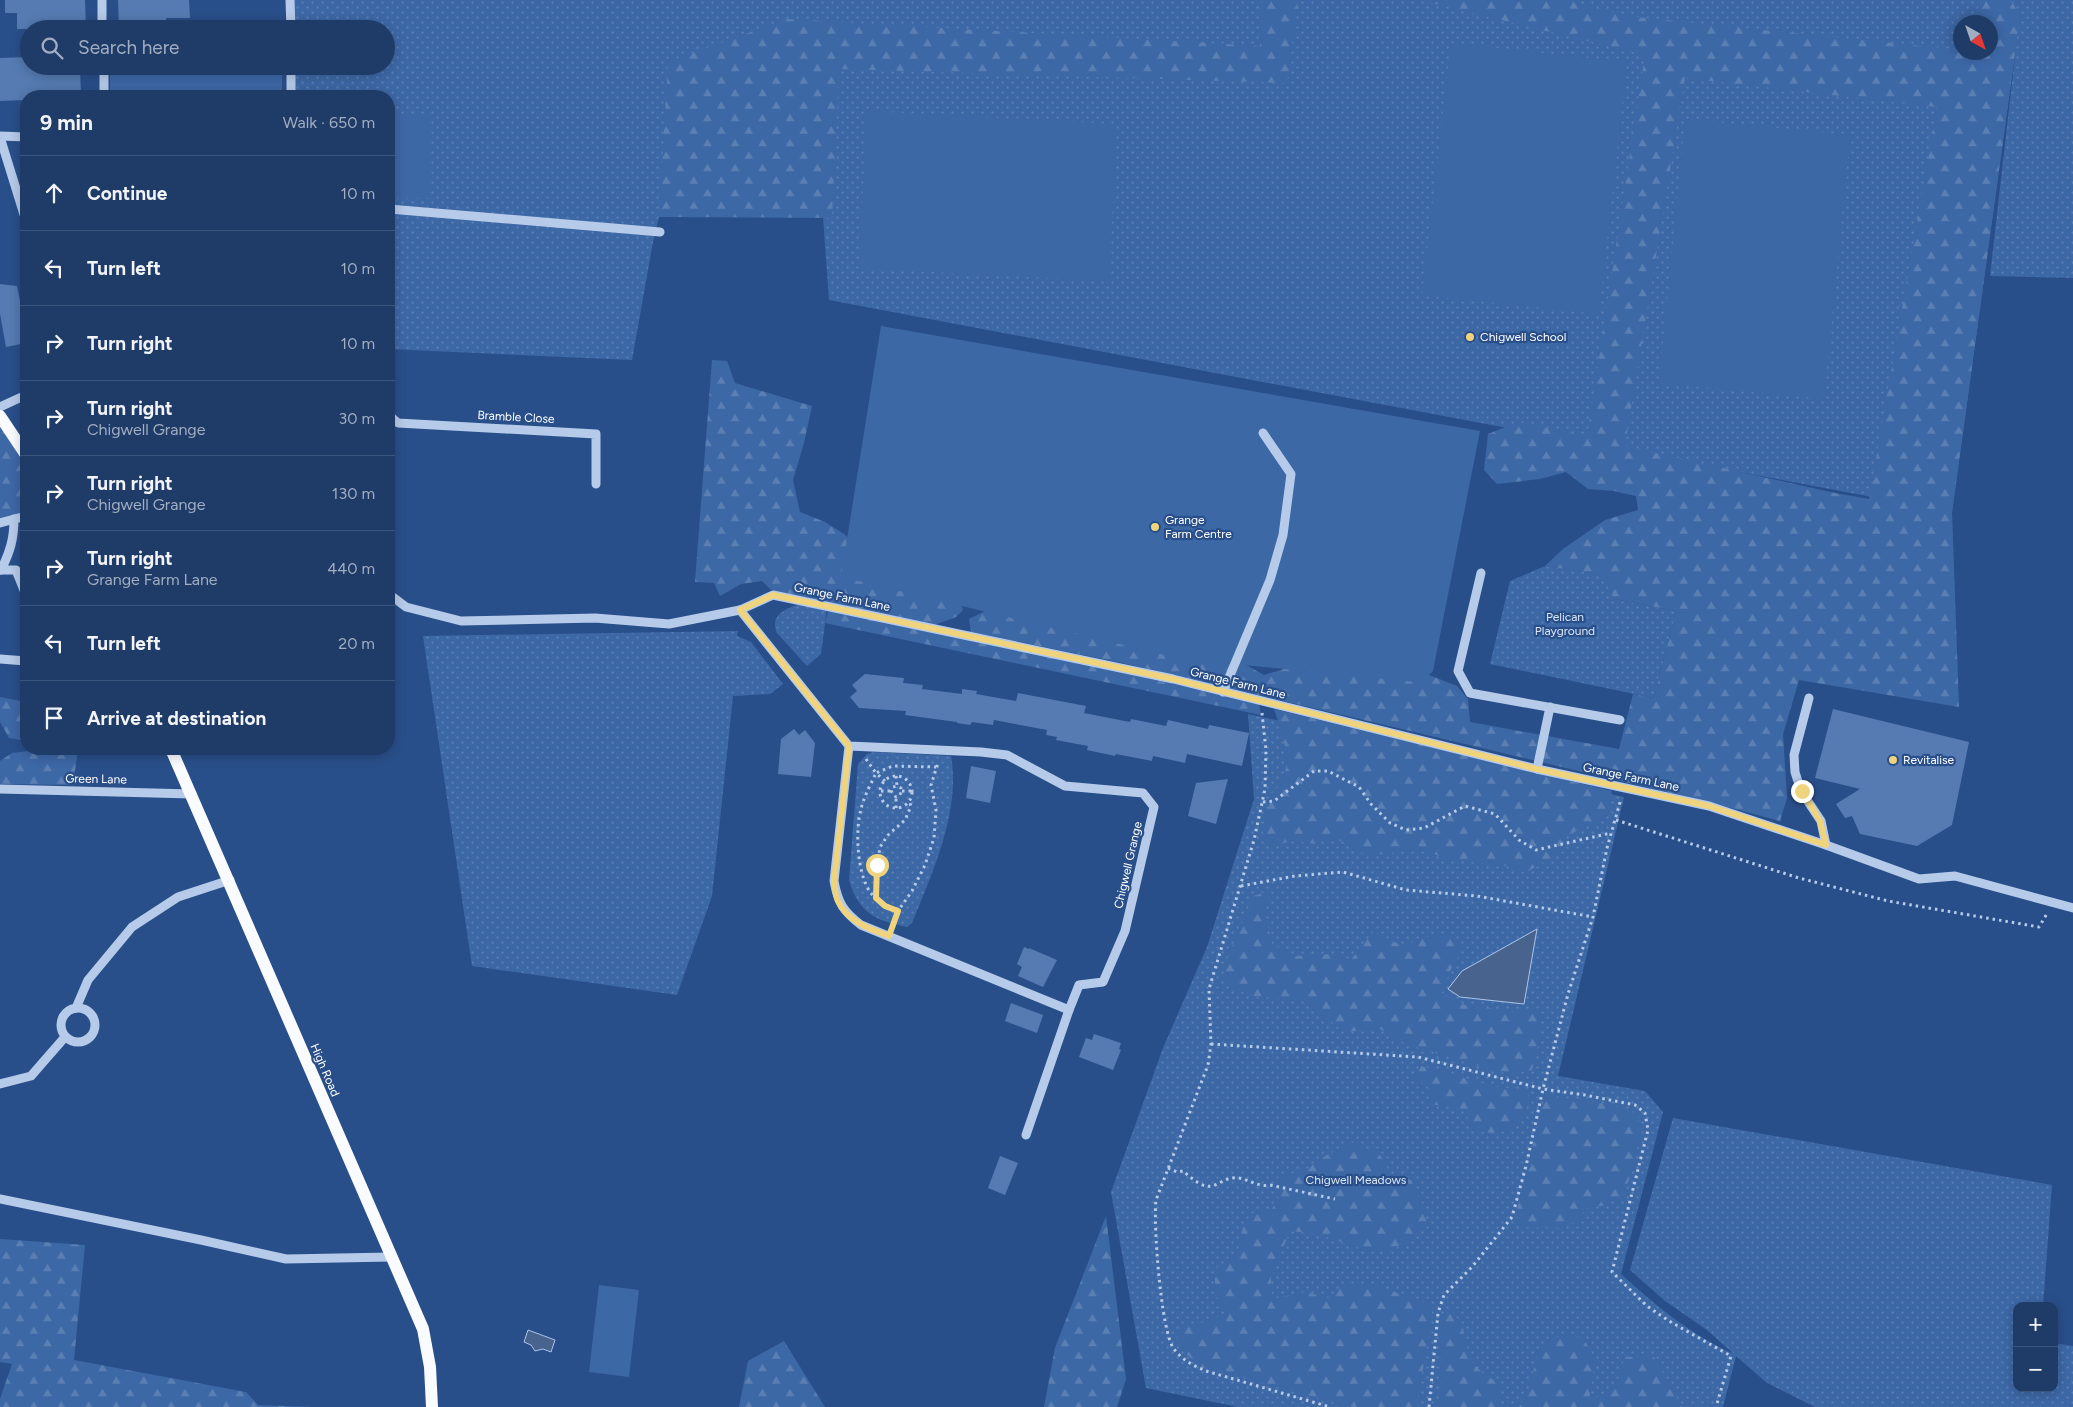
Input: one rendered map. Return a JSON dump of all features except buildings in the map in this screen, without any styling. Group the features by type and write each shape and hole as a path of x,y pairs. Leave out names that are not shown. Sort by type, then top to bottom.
{"main road":[{"path":"0,416 20,445"},
{"name":"High Road","path":"174,755 230,880 423,1329 430,1367 432,1407"}],"street":[{"path":"102,0 102,20"},
{"path":"290,0 291,20"},
{"path":"104,75 104,90"},
{"path":"291,75 291,90"},
{"path":"20,137 0,137 20,202"},
{"path":"395,210 660,232"},
{"path":"0,408 20,398"},
{"name":"Bramble Close","path":"395,420 398,423 596,434 596,484"},
{"path":"1223,692 1270,580 1283,535 1291,474 1263,433"},
{"path":"0,523 20,518"},
{"path":"14,519 14,537 11,549 0,570 16,570 20,580"},
{"path":"1481,573 1458,671 1470,692 1620,720"},
{"name":"Grange Farm Lane","path":"395,599 406,607 461,621 595,618 669,624 740,610 773,595 1173,679 1537,769 1709,806 1826,845 1919,879 1955,876 2073,908"},
{"path":"740,610 849,746 834,881 837,900 848,915 860,925 1069,1010"},
{"path":"0,660 20,661"},
{"path":"1809,698 1794,755 1795,772 1802,791 1820,821 1826,845"},
{"path":"1537,769 1550,707"},
{"name":"Chigwell Grange","path":"849,746 1007,755 1065,786 1143,793 1154,807 1125,931 1103,982 1079,984 1026,1135"},
{"name":"Green Lane","path":"0,790 192,794"},
{"path":"76,1008 88,980 132,927 178,897 230,880"},
{"path":"82,1008 92,1016 95,1028 90,1038 78,1043 65,1037 62,1032 61,1020 68,1011 82,1008"},
{"path":"0,1084 31,1076 65,1037"},
{"path":"0,1200 202,1240 286,1259 391,1257"}],"path":[{"path":"1261,702 1266,750 1263,802 1241,886 1209,989 1211,1044 1208,1065 1156,1200 1154,1212 1158,1274 1168,1334 1173,1349 1191,1365 1330,1407"},
{"path":"889,936 898,911 912,891 925,865 934,838 936,810 931,785 942,750"},
{"path":"864,757 876,773 885,781"},
{"path":"898,911 885,906 876,898 870,891 860,867 858,840 860,809 876,773 893,766 936,768"},
{"path":"1263,802 1274,801 1314,771 1328,770 1359,787 1371,804 1390,823 1406,830 1424,828 1465,806 1495,814 1519,840 1536,850 1611,833"},
{"path":"876,898 877,865 880,847 888,836 905,820 911,806 909,801 912,791 904,778 896,776 885,781 881,796 886,804 896,808 909,801"},
{"path":"896,776 897,786 901,788 902,792"},
{"path":"891,792 893,787 897,786"},
{"path":"1428,1407 1438,1313 1444,1295 1477,1260 1512,1217 1568,994 1593,917 1611,833 1623,789"},
{"path":"881,791 891,792 896,797 896,808"},
{"path":"896,797 901,795 902,792 912,791"},
{"path":"1616,820 1799,878 1907,904 2039,927 2054,903"},
{"path":"1241,886 1294,876 1343,872 1406,890 1476,896 1593,917"},
{"path":"1211,1044 1418,1057 1543,1089 1613,1100 1635,1106 1645,1112 1648,1130 1612,1272 1648,1306 1669,1321 1731,1356 1716,1407"},
{"path":"1168,1168 1177,1172 1183,1171 1205,1186 1212,1186 1222,1180 1234,1177 1262,1187 1270,1185 1335,1199"}],"green space":[{"name":"Chigwell School","path":"288,0 2073,0 2073,278 1990,276 2016,47 1952,512 829,300 823,216 659,217 632,360 395,349 395,90 287,90 287,75 395,75 395,20 288,20"},
{"path":"1262,0 1298,0 1287,83 839,69 832,218 659,217 668,62 787,19 1260,46"},
{"path":"1419,0 1565,0 1626,16 1953,49 1953,60 1998,60 1998,15 1976,15 1981,0 2011,0 2020,16 1952,512 1959,707 1799,680 1783,734 1787,798 1780,821 1705,801 1123,663 971,632 969,619 995,606 1221,651 1264,675 1307,662 1429,675 1457,686 1468,699 1470,722 1619,749 1633,694 1654,698 1676,611 1614,599 1602,575 1545,566 1563,549 1605,520 1638,510 1636,496 1614,491 1588,489 1566,472 1540,479 1497,484 1484,470 1488,434 1518,422 1587,437 1645,55","holes":["1685,78 1937,107 1869,499 1625,446"]},
{"path":"1451,43 1627,62 1599,314 1422,295"},
{"path":"110,75 282,75 282,90 110,90"},
{"path":"867,111 1117,124 1109,281 859,268"},
{"path":"395,116 431,116 430,198 395,198"},
{"path":"1685,119 1850,135 1824,399 1659,383"},
{"name":"Grange Farm Centre","path":"881,326 1480,431 1433,671 1429,675 1427,683 1182,659 841,577"},
{"path":"712,360 727,361 735,383 812,406 793,480 800,512 825,522 844,534 858,547 959,596 963,610 956,617 934,625 771,590 762,581 741,584 720,596 714,583 695,582"},
{"path":"0,416 20,446 20,515 0,523"},
{"name":"Pelican Playground","path":"1545,566 1603,575 1614,599 1676,611 1654,698 1490,664 1510,581"},
{"path":"801,604 827,608 821,654 807,666 777,633 775,627 775,621 780,613"},
{"path":"829,608 1259,703 1261,715 825,623"},
{"path":"738,631 737,636 751,642 783,684 770,694 733,696 712,896 677,995 472,966 423,636"},
{"path":"0,697 20,701 20,740 9,738 0,722"},
{"path":"1274,709 1612,791 1608,810 1596,823 1562,837 1563,851 1525,873 1512,867 1447,859 1421,849 1367,856 1348,843 1330,838 1316,844 1294,841 1267,846 1263,831 1271,794 1284,776 1286,765 1284,742"},
{"name":"Chigwell Meadows","path":"1248,714 1624,797 1558,1076 1645,1091 1663,1112 1621,1274 1688,1329 1734,1354 1707,1330 1665,1301 1630,1270 1673,1118 2052,1185 2043,1302 2013,1302 2013,1392 2058,1392 2058,1344 2073,1346 2073,1407 1815,1407 1767,1383 1736,1356 1723,1407 1238,1407 1146,1388 1111,1192 1163,1048 1207,947 1254,799"},
{"path":"20,752 20,755 77,755 73,785 0,784 0,761 12,753"},
{"path":"874,752 951,756 952,798 943,841 912,923 907,927 885,921 869,913 858,900 849,880 858,764 867,754"},
{"path":"1270,891 1265,914 1272,944 1293,956 1335,954 1350,961 1374,931 1404,947 1418,939 1445,933 1463,948 1450,971 1442,993 1465,1005 1515,1012 1541,1008 1539,1041 1532,1070 1509,1074 1485,1068 1406,1044 1380,1029 1344,1032 1306,1001 1253,996 1234,989 1224,977 1225,964 1253,896"},
{"path":"1421,1066 1497,1087 1530,1091 1525,1115 1518,1126 1492,1133 1475,1131 1463,1109 1430,1104 1428,1087 1416,1078"},
{"path":"1545,1096 1594,1102 1628,1109 1638,1116 1641,1129 1634,1166 1623,1196 1605,1205 1585,1209 1579,1221 1557,1228 1518,1227 1517,1210"},
{"path":"1354,1142 1380,1155 1393,1178 1414,1180 1427,1221 1413,1239 1382,1254 1319,1234 1290,1231 1271,1278 1272,1299 1305,1292 1329,1298 1341,1286 1371,1283 1433,1306 1417,1407 1353,1407 1200,1367 1179,1347 1176,1330 1225,1314 1216,1295 1214,1270 1238,1253 1243,1227 1251,1214 1272,1209 1280,1194 1278,1177 1304,1171 1327,1155"},
{"path":"1106,1216 1126,1379 1117,1407 1044,1407 1055,1348"},
{"path":"0,1239 85,1245 74,1360 246,1392 258,1405 313,1407 0,1407 0,1399 12,1364 0,1362"},
{"path":"599,1285 639,1290 629,1377 589,1372"},
{"path":"1452,1308 1455,1317 1462,1322 1466,1344 1472,1360 1483,1373 1503,1384 1498,1407 1440,1407 1440,1317"},
{"path":"1569,1336 1583,1338 1595,1358 1589,1401 1615,1389 1625,1357 1654,1357 1682,1407 1519,1407 1529,1389 1538,1352 1551,1338"},
{"path":"784,1341 825,1407 739,1407 748,1361"}],"shaded area":[{"path":"1537,929 1524,1004 1460,997 1448,989 1462,971"},
{"path":"528,1330 555,1340 551,1352 543,1349 535,1351 531,1345 524,1342"}],"place":[{"name":"Chigwell School","path":"1470,337"},
{"name":"Grange Farm Centre","path":"1155,527"},
{"name":"Revitalise","path":"1893,760"}],"route":[{"path":"877,865 876,898 885,906 898,911 889,936 860,925 848,915 837,900 834,881 849,746 740,610 773,595 1173,679 1537,769 1709,806 1826,845 1820,821 1802,791"}]}
